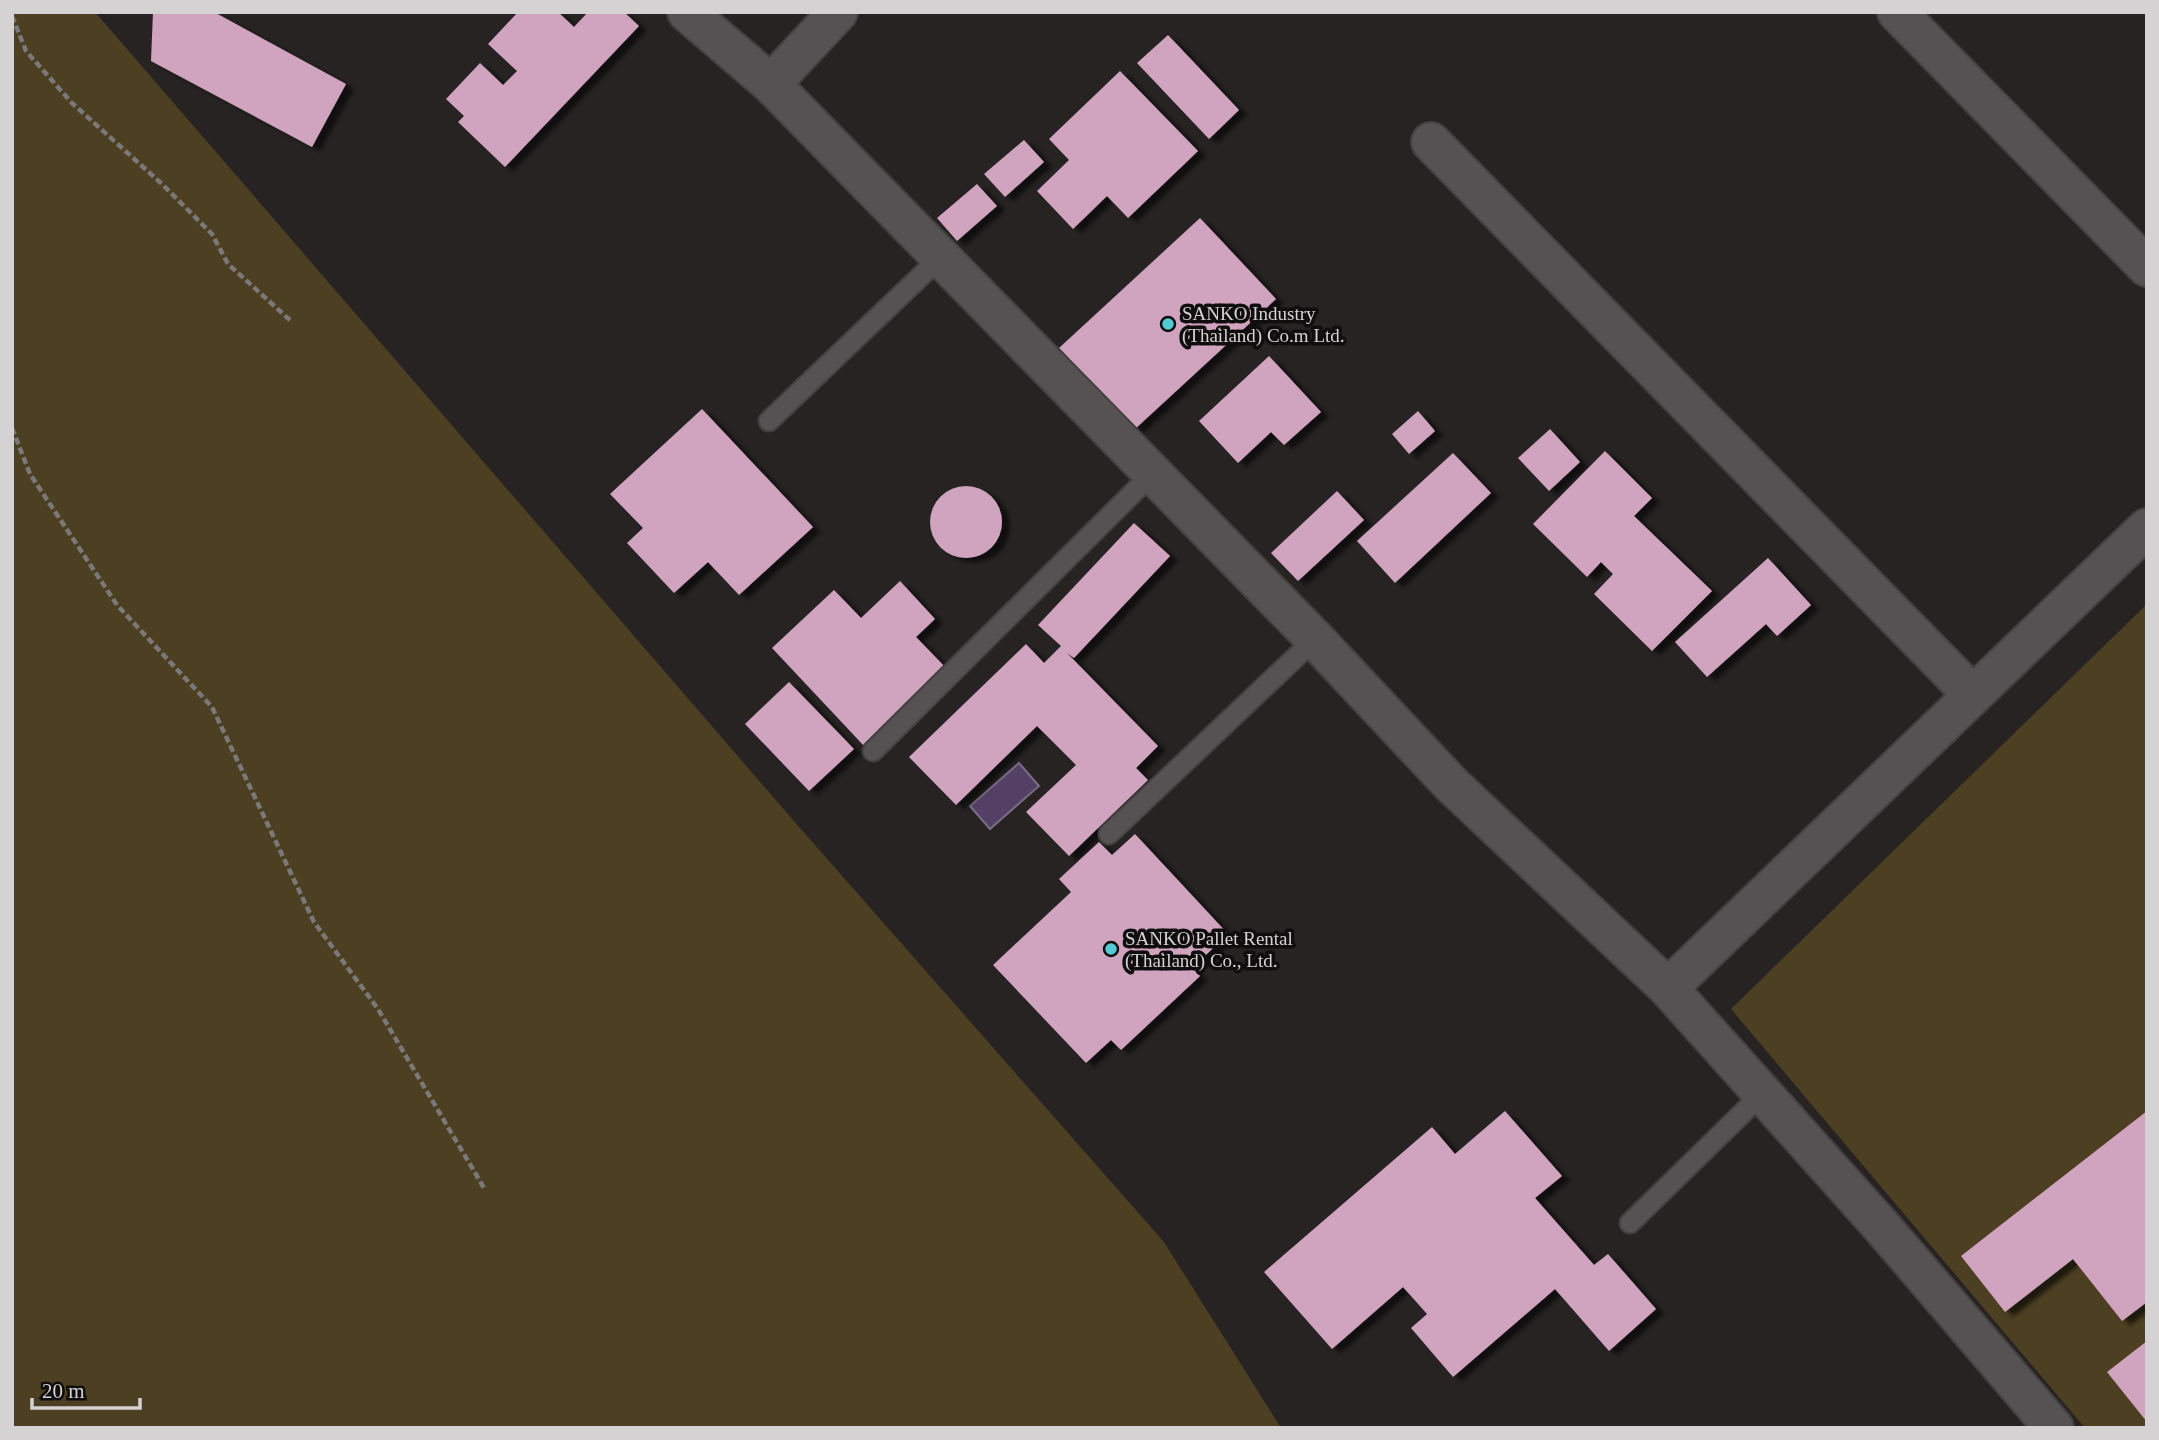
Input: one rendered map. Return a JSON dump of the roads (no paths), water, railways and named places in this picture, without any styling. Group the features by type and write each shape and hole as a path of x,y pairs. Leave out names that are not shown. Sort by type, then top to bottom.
{"street":[{"path":"687,12 771,84 942,256 1315,639 1451,784 1668,988 1881,1227 2054,1428"},
{"path":"771,84 838,12"},
{"path":"1897,12 2147,267"},
{"path":"1431,142 1973,695"},
{"path":"1668,988 2147,528"}],"lane":[{"path":"769,421 942,256"},
{"path":"873,751 1153,473"},
{"path":"1110,834 1315,639"},
{"path":"1630,1223 1762,1094"}],"place":[{"name":"SANKO Industry (Thailand) Co.m Ltd.","path":"1168,324"},
{"name":"SANKO Pallet Rental (Thailand) Co., Ltd.","path":"1111,949"}]}
